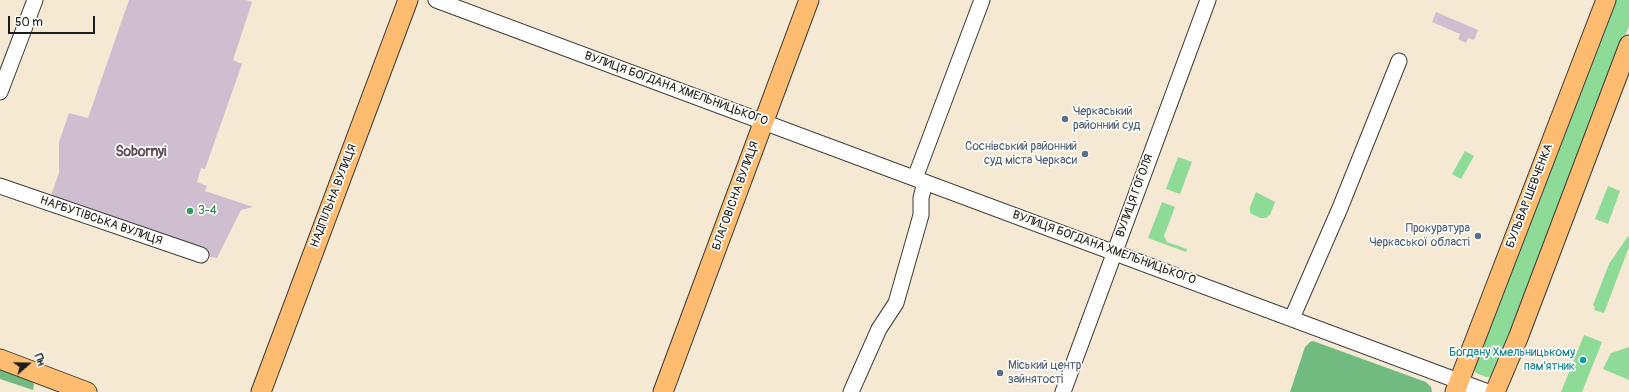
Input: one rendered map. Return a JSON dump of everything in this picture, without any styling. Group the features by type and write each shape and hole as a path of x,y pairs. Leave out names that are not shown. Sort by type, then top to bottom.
{"main road":[{"name":"НАДПІЛЬНА ВУЛИЦЯ","path":"261,392 408,0"},
{"name":"БЛАГОВІСНА ВУЛИЦЯ","path":"663,392 809,0"},
{"name":"БУЛЬВАР ШЕВЧЕНКА","path":"1457,386 1606,0"},
{"path":"1495,392 1518,338 1629,46"},
{"path":"0,360 87,392"}],"street":[{"path":"0,92 35,0"},
{"name":"ВУЛИЦЯ БОГДАНА ХМЕЛЬНИЦЬКОГО","path":"436,0 1292,318 1457,386 1488,392"},
{"path":"851,392 876,335 893,310 899,294 922,213 920,180 982,0"},
{"name":"ВУЛИЦЯ ГОГОЛЯ","path":"1063,392 1208,0"},
{"path":"1292,318 1340,208 1399,61"},
{"name":"НАРБУТІВСЬКА ВУЛИЦЯ","path":"0,186 202,255"}],"shaded area":[{"path":"129,0 246,0 252,2 233,60 242,64 205,169 201,168 197,182 207,186 205,191 253,207 241,210 217,258 201,255 48,204 59,173 59,142 69,113 88,118"},
{"path":"1436,12 1478,30 1474,40 1468,38 1466,43 1458,39 1460,34 1432,22"}],"green space":[{"path":"1613,0 1629,0 1629,26 1497,372 1492,377 1486,377 1476,373 1473,367"},
{"path":"1465,151 1474,156 1461,179 1452,174"},
{"path":"1178,157 1192,162 1180,194 1166,189"},
{"path":"1608,186 1620,191 1608,224 1595,219"},
{"path":"1256,192 1275,202 1270,215 1266,218 1260,218 1250,213 1250,207"},
{"path":"1162,202 1175,207 1164,236 1167,242 1187,249 1186,252 1148,238"},
{"path":"1628,236 1629,247 1604,313 1594,310 1595,307 1593,305 1609,264"},
{"path":"1584,335 1602,342 1582,392 1561,392"},
{"path":"1313,341 1426,382 1431,387 1432,392 1290,392 1305,347"},
{"path":"1629,347 1629,380 1603,369 1611,353"},
{"path":"0,369 31,381 34,384 33,390 0,379"}],"place":[{"name":"Черкаський районний суд","path":"1065,119"},
{"name":"Соснівський районний суд міста Черкаси","path":"1085,154"},
{"name":"3-4","path":"190,211"},
{"name":"Прокуратура Черкаської області","path":"1478,236"},
{"name":"Богдану Хмельницькому пам'ятник","path":"1583,360"},
{"name":"Міський центр зайнятості","path":"1000,373"}],"district":[{"name":"Sobornyi","path":"141,152"}]}
